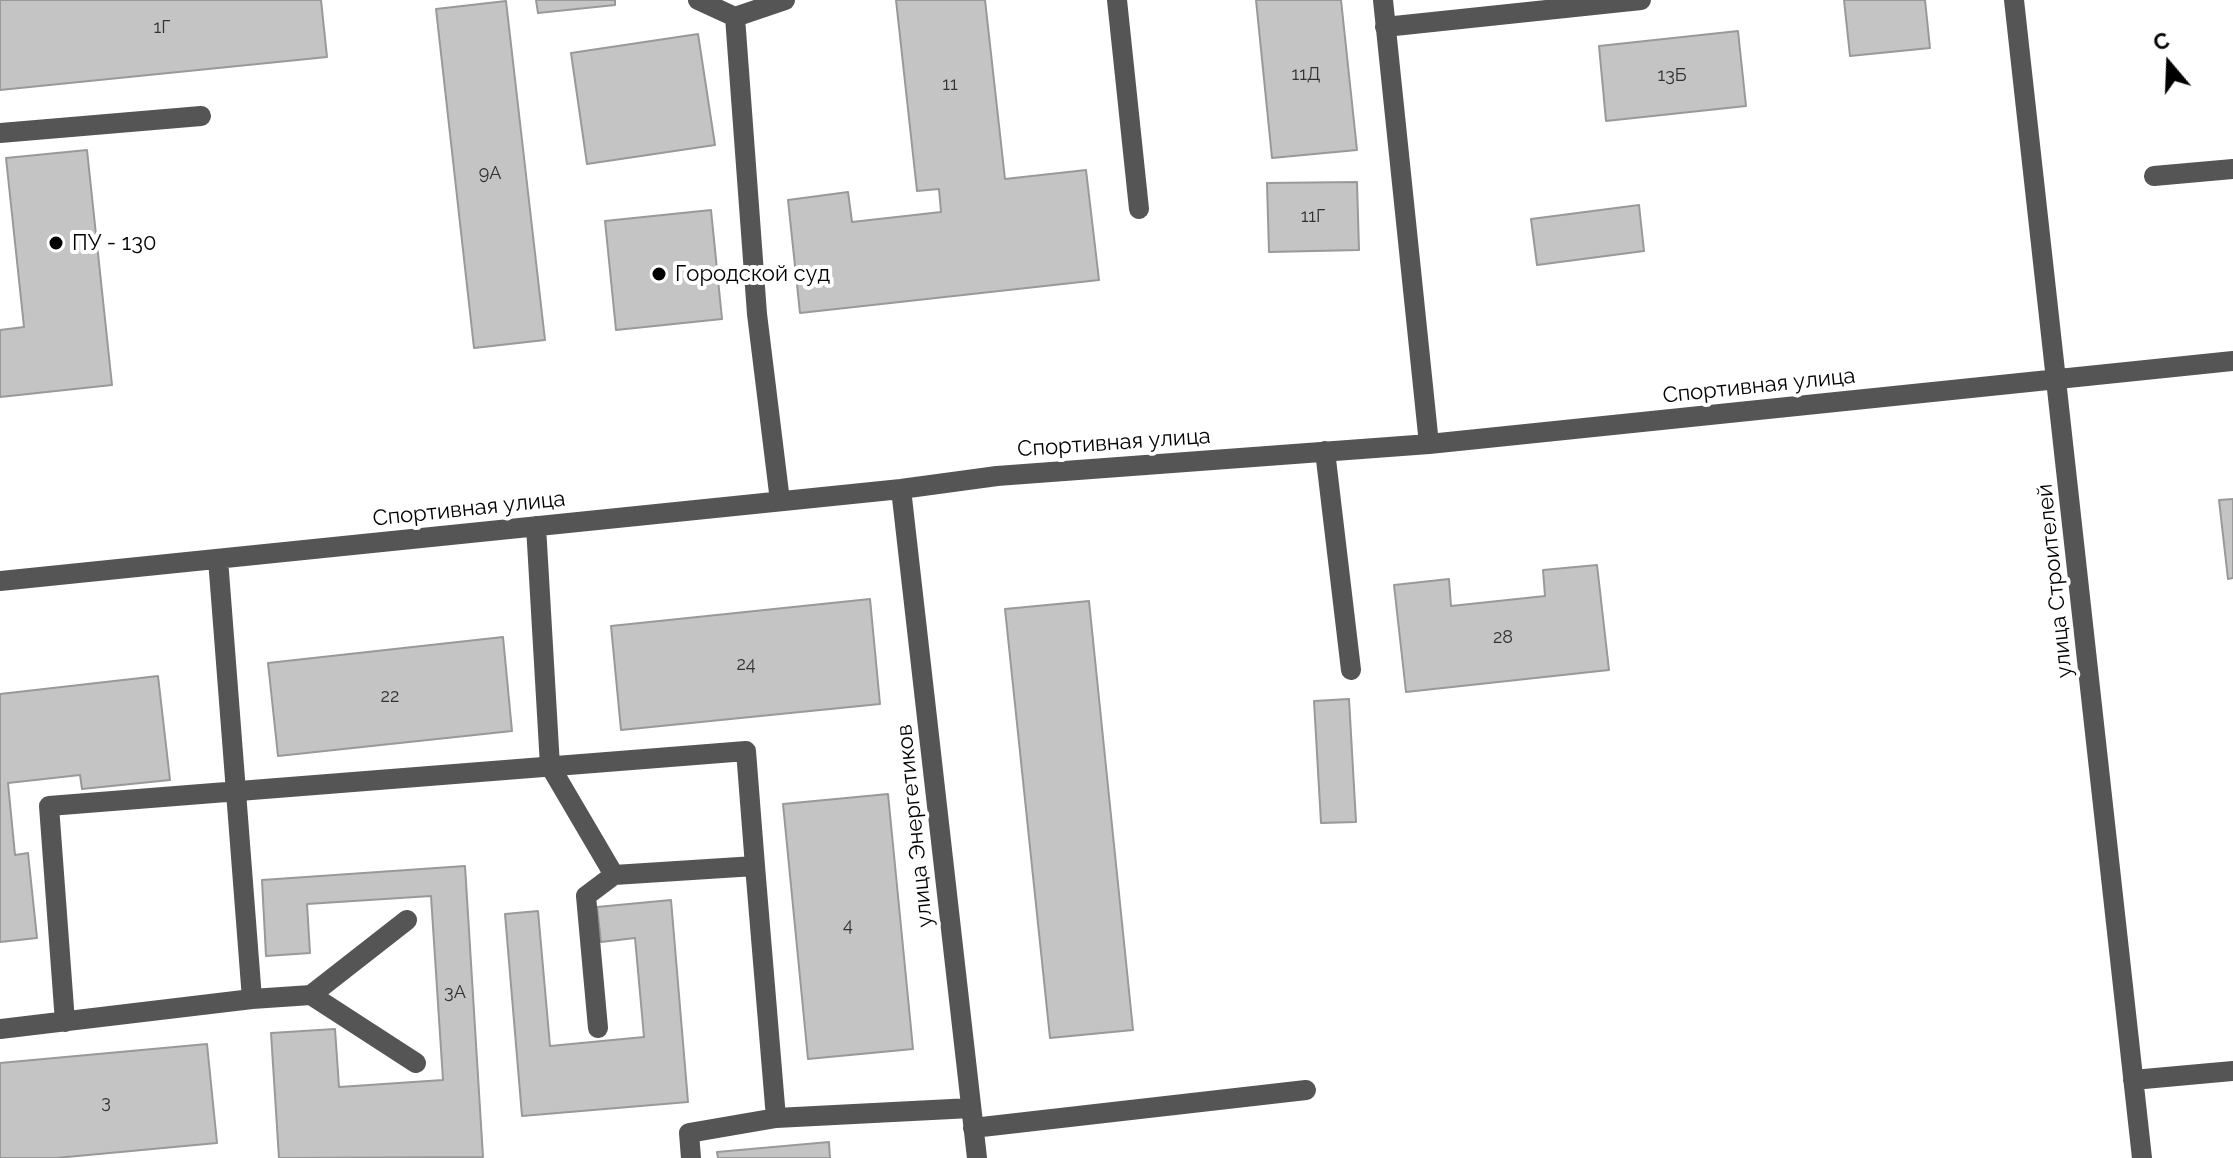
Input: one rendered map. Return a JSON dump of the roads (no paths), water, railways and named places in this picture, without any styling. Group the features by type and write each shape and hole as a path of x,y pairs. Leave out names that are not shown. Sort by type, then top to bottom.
{"street":[{"path":"698,0 735,17 785,0"},
{"path":"1117,0 1139,209"},
{"path":"1383,0 1429,444"},
{"path":"1385,27 1641,0"},
{"name":"улица Строителей","path":"2014,0 2142,1158"},
{"path":"735,17 757,314 780,501"},
{"path":"0,133 201,116"},
{"path":"2154,176 2233,169"},
{"name":"Спортивная улица","path":"0,581 901,489 997,476 1429,444 2233,361"},
{"path":"1325,451 1351,670"},
{"name":"улица Энергетиков","path":"901,489 977,1158"},
{"path":"536,526 550,766 614,875"},
{"path":"218,559 252,999"},
{"path":"65,1022 49,806 746,751 776,1118"},
{"path":"598,1028 586,896 614,875 755,866"},
{"path":"0,1029 252,999 311,995 407,920"},
{"path":"311,995 416,1063"},
{"path":"2133,1080 2233,1071"},
{"path":"691,1158 689,1133 776,1118 972,1118 1306,1090"}],"place":[{"name":"ПУ - 130","path":"56,243"},
{"name":"Городской суд","path":"659,274"}]}
